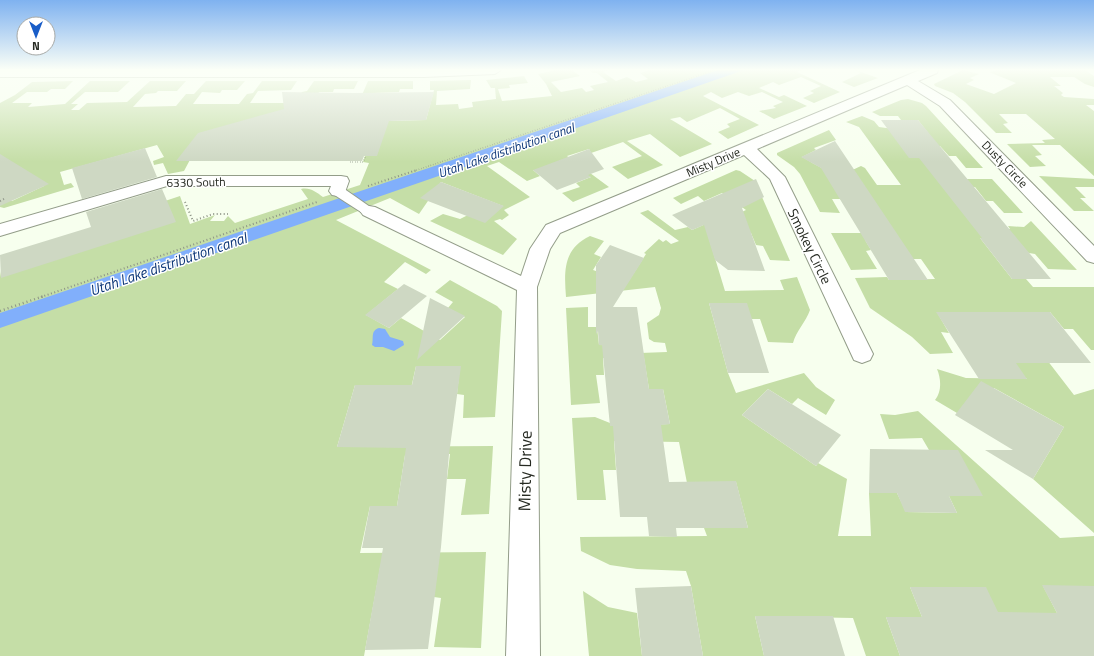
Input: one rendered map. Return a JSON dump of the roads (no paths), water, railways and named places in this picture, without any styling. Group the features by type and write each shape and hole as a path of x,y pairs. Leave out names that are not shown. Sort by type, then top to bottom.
{"street":[{"name":"Misty Drive","path":"523,656 527,287 540,249 553,229 859,101"},
{"name":"Dusty Circle","path":"943,101 1094,257"},
{"name":"Smokey Circle","path":"746,148 777,177 862,354"},
{"name":"6330 South","path":"0,230 166,181 341,181 338,191"},
{"path":"369,211 527,287"}],"lane":[{"path":"338,191 369,211"}],"water":[{"name":"Utah Lake distribution canal","path":"628,101 656,101 0,328 0,313"},
{"path":"379,328 385,329 390,337 403,341 404,345 394,351 372,345 373,333"}]}
